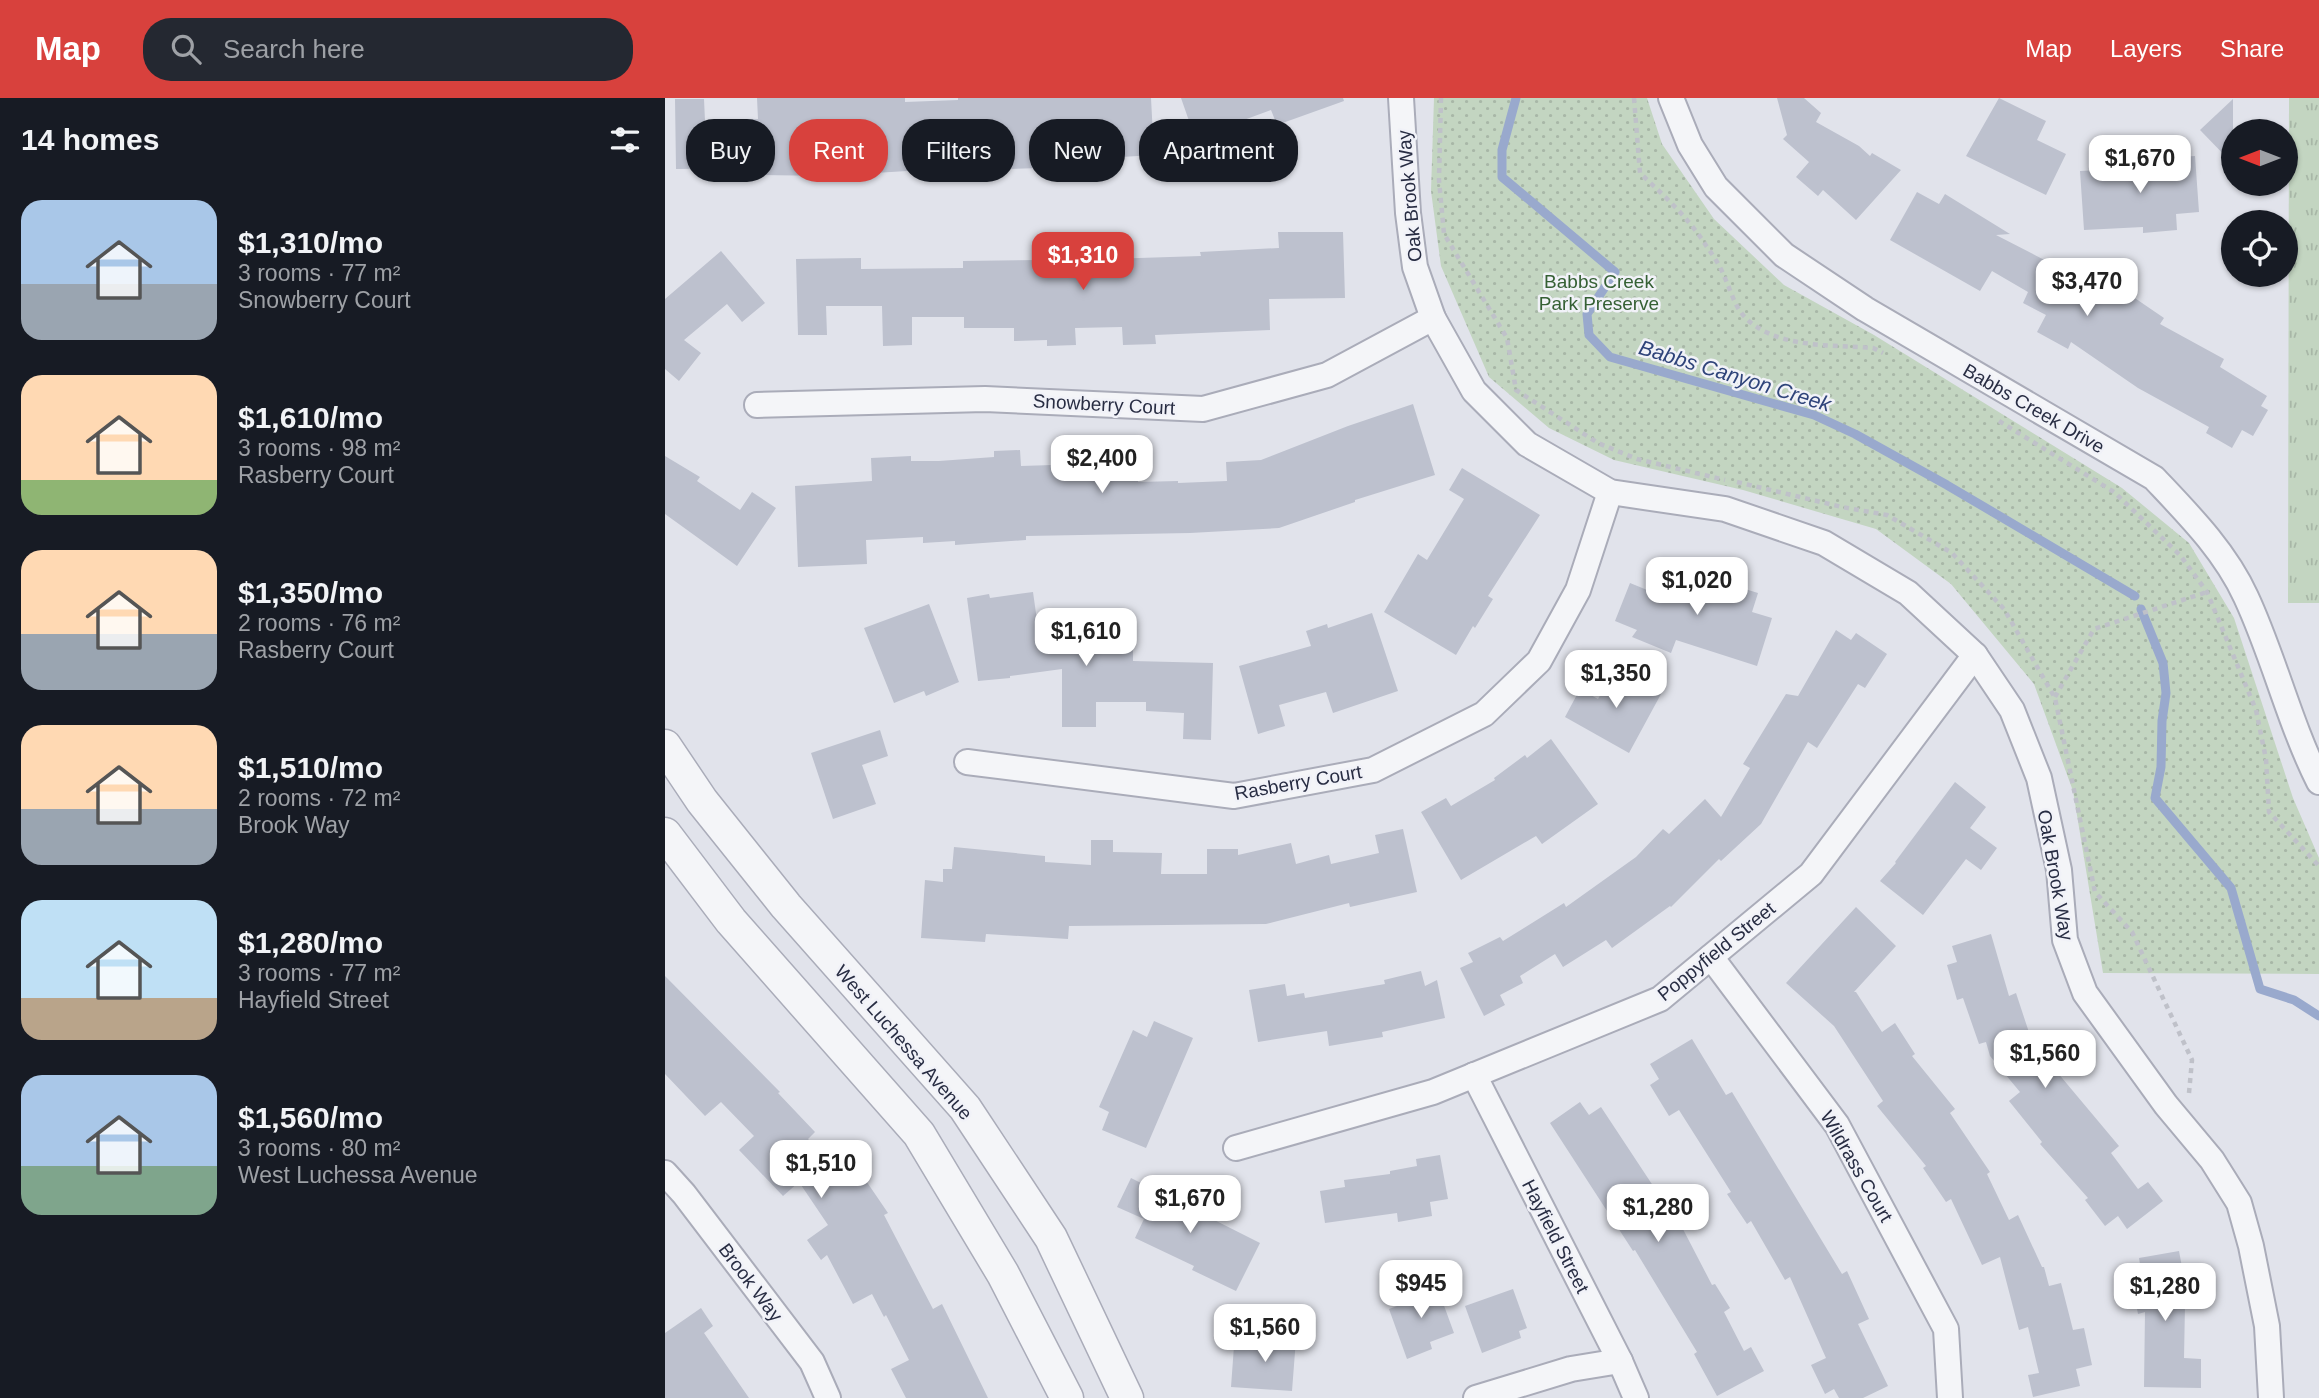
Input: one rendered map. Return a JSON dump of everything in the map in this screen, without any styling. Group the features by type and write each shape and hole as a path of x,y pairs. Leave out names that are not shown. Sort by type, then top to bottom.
{"street":[{"name":"Oak Brook Way","path":"1401,98 1408,214 1415,267 1433,318 1473,391 1527,444 1610,492 1725,509 1824,543 1908,593 1975,655 2012,710 2039,778 2059,870 2065,940 2085,993 2211,1160 2239,1203 2251,1246 2267,1326 2271,1398"},
{"name":"Babbs Creek Drive","path":"1671,98 1690,145 1716,187 1784,255 1865,309 2154,478 2186,511 2218,549 2246,596 2303,750 2319,782"},
{"name":"Snowberry Court","path":"757,405 985,399 1203,409 1327,375 1433,318"},
{"name":"Rasberry Court","path":"967,762 1234,796 1373,770 1484,714 1539,661 1578,590 1610,492"},
{"name":"Poppyfield Street","path":"1236,1148 1433,1091 1660,999 1811,874 1975,655"},
{"name":"West Luchessa Avenue","path":"665,746 702,801 786,906 965,1108 1051,1238 1127,1398"},
{"path":"665,834 731,921 919,1134 1003,1274 1067,1398"},
{"name":"Wildrass Court","path":"1711,957 1837,1125 1946,1329 1950,1398"},
{"name":"Hayfield Street","path":"1475,1075 1620,1361 1636,1398"},
{"name":"Brook Way","path":"665,1172 812,1362 828,1398"},
{"path":"1476,1398 1571,1369 1620,1361"}],"path":[{"path":"1441,98 1439,180 1444,234 1507,338 1516,390 1598,443 1637,459 1842,507 1887,514 1952,553 2004,610 2055,698 2095,892 2132,932 2192,1060 2186,1129"},
{"path":"1634,98 1640,173 1703,241 1724,274 1737,309 1753,325 1765,331 1798,341 1873,348 1885,355"},
{"path":"1990,416 2114,492 2180,555 2207,592 2256,710 2266,759 2269,812 2319,866"},
{"path":"2055,698 2094,629 2207,592"}],"green space":[{"name":"Babbs Creek Park Preserve","path":"1434,98 1647,98 1662,144 1714,219 1784,285 1874,335 2122,488 2189,543 2234,618 2293,798 2319,858 2319,974 2103,973 2073,791 2034,684 1951,584 1876,529 1743,490 1614,460 1549,428 1489,377 1441,266 1431,191"},
{"path":"2289,98 2319,98 2319,603 2288,603 2289,287 2298,287 2298,210 2289,210 2289,196 2298,196 2298,119 2289,119"}],"building":[{"path":"757,98 905,98 905,102 958,98 1151,98 1152,119 1139,119 1139,156 1125,157 1125,119 1029,119 1029,168 1015,169 1015,119 902,119 902,171 888,172 888,119 789,119 789,175 775,175 775,119 758,119"},
{"path":"1181,98 1343,98 1344,101 1294,119 1275,119 1271,110 1247,119 1188,119"},
{"path":"1777,98 1804,98 1821,113 1816,122 1859,146 1870,156 1872,153 1901,170 1856,220 1823,190 1818,196 1796,177 1809,162 1783,139 1787,135"},
{"path":"1999,98 2046,121 2037,140 2066,154 2046,195 1966,156"},
{"path":"675,99 704,99 705,119 686,119 686,169 676,169"},
{"path":"2233,99 2233,119 2221,119 2221,152 2200,130"},
{"path":"2195,156 2199,212 2176,214 2177,230 2143,233 2143,227 2084,230 2080,171 2138,168 2138,160"},
{"path":"1917,192 1939,204 1945,194 2010,234 1996,235 2118,298 2123,290 2164,318 2160,324 2224,359 2220,367 2267,396 2261,406 2268,410 2253,436 2242,430 2232,448 2206,433 2209,427 2138,388 2071,342 2068,349 2037,332 2046,315 2023,303 2028,292 1992,271 1980,291 1890,240"},
{"path":"1278,232 1343,232 1345,298 1269,299 1270,330 1155,335 1156,344 1123,345 1122,327 1075,328 1076,345 1047,346 1047,340 1014,341 1014,328 964,328 964,317 912,317 912,345 883,346 882,306 826,306 827,335 798,335 796,259 861,258 861,269 963,268 963,261 1201,256 1200,252 1279,248"},
{"path":"721,251 765,303 742,322 727,304 684,340 701,353 679,381 665,369 665,299"},
{"path":"1413,404 1435,475 1279,528 1190,533 1026,536 1026,540 955,545 955,541 923,543 923,537 866,540 867,564 798,567 795,486 872,481 871,458 911,456 911,461 939,461 994,457 994,451 1020,450 1021,466 1114,463 1114,457 1138,457 1138,482 1227,481 1226,462 1261,460"},
{"path":"665,456 700,477 697,481 740,510 752,492 776,508 737,566 665,514"},
{"path":"1462,468 1540,515 1488,596 1493,599 1456,655 1384,612 1418,554 1427,560 1464,499 1449,490"},
{"path":"1667,568 1717,588 1719,581 1758,593 1752,612 1772,618 1757,666 1676,640 1671,653 1632,637 1637,630 1615,621 1630,583 1657,594"},
{"path":"1033,592 1041,649 1133,649 1133,661 1213,663 1211,740 1183,739 1184,713 1146,711 1146,702 1096,702 1096,727 1062,727 1062,669 978,681 967,598"},
{"path":"929,604 959,682 926,696 924,691 894,703 864,628"},
{"path":"1372,613 1398,691 1333,713 1326,692 1279,705 1285,726 1258,734 1239,666 1311,646 1306,631 1327,624 1328,628"},
{"path":"1836,630 1851,640 1856,633 1887,654 1865,688 1858,684 1817,748 1808,742 1761,824 1721,861 1719,859 1671,907 1612,948 1606,940 1563,967 1555,954 1520,976 1523,983 1500,995 1505,1005 1484,1016 1460,968 1473,962 1468,953 1500,937 1503,941 1564,903 1566,907 1636,857 1663,829 1669,834 1705,799 1721,817 1750,768 1743,764 1786,694 1798,696"},
{"path":"1615,669 1661,694 1629,753 1565,717 1580,689 1598,699"},
{"path":"880,730 888,756 862,765 876,804 833,819 811,753"},
{"path":"1551,739 1598,804 1542,844 1536,836 1461,880 1421,812 1446,798 1451,806 1495,780 1494,778 1525,755 1527,758"},
{"path":"1955,782 1986,807 1970,828 1997,848 1981,870 1966,859 1923,915 1880,881"},
{"path":"1403,829 1417,892 1350,907 1349,903 1266,924 1069,926 1068,939 986,934 985,942 921,938 925,880 943,882 943,869 952,869 954,847 1045,856 1045,862 1091,865 1091,840 1113,840 1113,852 1162,853 1161,874 1207,874 1207,849 1238,849 1238,855 1291,843 1296,864 1329,855 1331,864 1379,853 1375,835"},
{"path":"1856,907 1896,946 1854,992 1882,1032 1895,1023 1915,1054 1912,1056 1955,1109 1950,1113 1990,1172 1987,1174 2009,1220 2018,1215 2044,1267 2049,1286 2061,1283 2073,1330 2084,1328 2092,1365 2076,1369 2080,1386 2033,1397 2028,1375 2039,1373 2028,1327 2019,1330 2000,1257 1982,1265 1951,1199 1946,1202 1923,1168 1926,1166 1877,1106 1883,1101 1834,1026 1786,983"},
{"path":"1991,934 2009,996 2016,993 2045,1081 2057,1072 2119,1146 2111,1153 2138,1189 2148,1182 2163,1201 2127,1229 2118,1216 2105,1226 2085,1200 2088,1198 2040,1144 2042,1142 2009,1101 2020,1092 1990,1056 1986,1042 1979,1044 1963,998 1957,1000 1947,965 1957,962 1952,946"},
{"path":"1421,971 1425,986 1437,980 1445,1018 1382,1032 1383,1037 1329,1046 1327,1031 1258,1042 1249,990 1285,984 1287,996 1304,993 1305,998 1385,984 1384,980"},
{"path":"665,976 780,1092 778,1093 815,1132 808,1139 845,1178 858,1169 888,1213 884,1215 933,1309 942,1304 988,1398 906,1398 891,1369 909,1360 872,1294 853,1304 827,1255 821,1260 807,1240 828,1225 799,1182 783,1196 739,1150 754,1136 721,1102 705,1116 665,1074"},
{"path":"1154,1021 1193,1038 1146,1148 1102,1130 1109,1112 1099,1107 1133,1030 1147,1037"},
{"path":"1692,1039 1726,1095 1732,1092 1842,1274 1847,1271 1869,1319 1858,1324 1888,1386 1863,1398 1839,1398 1834,1389 1825,1394 1811,1365 1826,1358 1790,1277 1785,1280 1751,1221 1747,1224 1727,1194 1731,1192 1679,1110 1669,1116 1650,1085 1659,1079 1650,1064"},
{"path":"1580,1102 1589,1115 1601,1107 1669,1210 1672,1208 1712,1285 1715,1284 1730,1308 1724,1312 1744,1351 1751,1347 1764,1371 1717,1396 1694,1354 1697,1352 1635,1250 1633,1251 1550,1123"},
{"path":"1440,1155 1448,1199 1430,1202 1432,1216 1398,1222 1397,1213 1325,1223 1320,1191 1345,1187 1344,1180 1390,1174 1390,1171 1417,1166 1416,1159"},
{"path":"1131,1178 1260,1243 1236,1291 1192,1270 1194,1266 1135,1238 1144,1219 1117,1207"},
{"path":"2179,1251 2189,1304 2185,1305 2184,1358 2201,1359 2201,1388 2144,1387 2145,1312 2138,1314 2131,1278 2142,1276 2139,1258"},
{"path":"1435,1281 1454,1333 1430,1342 1432,1349 1407,1359 1389,1309 1405,1303 1402,1293"},
{"path":"1513,1289 1527,1328 1519,1331 1521,1338 1482,1353 1465,1306"},
{"path":"701,1308 713,1326 704,1333 749,1398 665,1398 665,1333"},
{"path":"1249,1336 1296,1339 1292,1391 1231,1387 1234,1346 1248,1347"}],"waterway":[{"name":"Babbs Canyon Creek","path":"1516,98 1502,150 1502,177 1615,272 1587,314 1589,335 1610,357 1814,415 1855,434 1947,485 2135,596"},
{"name":"Babbs Canyon Creek","path":"2141,609 2163,663 2166,693 2162,721 2161,767 2155,798 2231,888 2260,989 2294,1000 2319,1016"}]}
